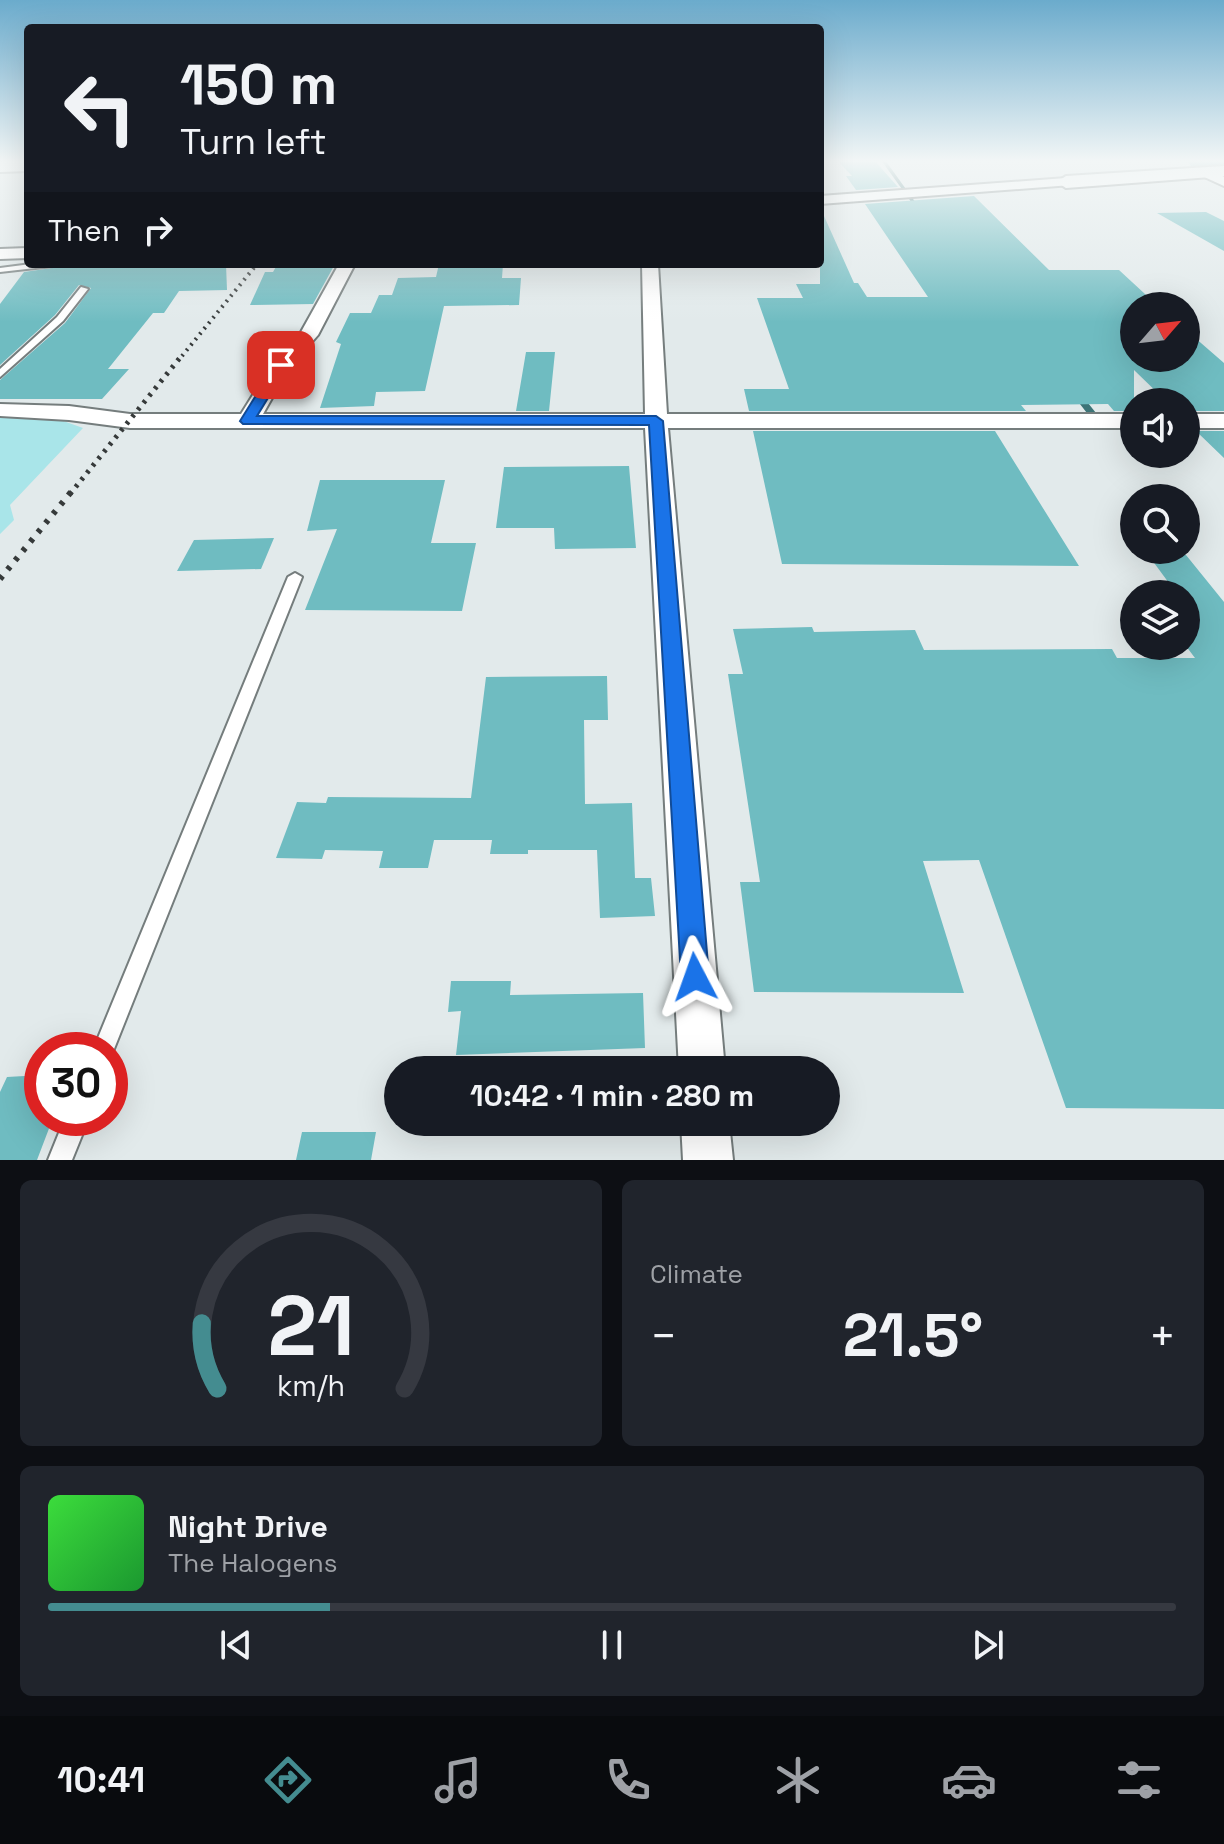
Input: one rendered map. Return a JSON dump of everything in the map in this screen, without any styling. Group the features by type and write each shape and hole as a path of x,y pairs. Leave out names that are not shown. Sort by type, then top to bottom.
{"street":[{"path":"0,254 24,253"},
{"path":"248,421 281,365 309,335 345,268"},
{"path":"650,268 656,421 701,1056"},
{"path":"0,410 69,413 121,421 1120,421"},
{"path":"1200,421 1224,421"},
{"path":"706,1136 708,1160"}],"lane":[{"path":"0,270 24,267"},
{"path":"0,374 60,319 84,289"},
{"path":"111,1032 295,577"},
{"path":"60,1160 70,1136"}],"shaded area":[{"path":"0,416 55,418 83,428 10,505 14,520 0,534"}],"building":[{"path":"872,214 992,214 1049,270 1119,270 1143,292 1120,292 1120,372 1134,372 1134,388 1120,388 1120,411 1114,411 1108,404 1021,405 1026,411 749,411 744,389 789,389 757,298 803,298 796,284 820,284 820,268 824,268 824,216 854,283 858,283 867,297 928,297"},
{"path":"1159,214 1210,214 1224,221 1224,251"},
{"path":"52,268 226,268 227,290 179,291 164,313 153,313 108,369 129,369 102,399 0,399 0,380 65,323 91,288 79,285 55,315 0,365 0,304 24,272"},
{"path":"275,268 333,268 313,304 250,305 265,272 273,272"},
{"path":"438,268 503,268 502,278 521,278 519,305 444,306 425,391 376,392 374,406 320,408 341,344 336,342 350,313 371,313 379,295 392,295 398,278 436,277"},
{"path":"1200,342 1224,363 1224,411 1200,411 1200,388 1153,388 1136,372 1200,372"},
{"path":"526,352 555,352 549,411 516,411"},
{"path":"753,431 995,431 1079,566 782,564"},
{"path":"1200,431 1224,431 1224,458 1200,435"},
{"path":"629,466 636,548 555,549 554,528 496,528 504,467"},
{"path":"320,480 445,480 431,543 476,543 462,611 305,610 337,529 307,531"},
{"path":"274,538 261,569 177,571 194,540"},
{"path":"1155,564 1193,564 1224,602 1224,1109 1066,1108 979,860 923,861 964,993 754,992 740,882 760,882 728,674 743,674 733,629 812,627 814,632 915,630 924,650 1112,649 1120,660 1200,660 1200,580 1167,580"},
{"path":"607,676 608,720 584,720 585,804 632,803 635,878 651,878 655,916 600,918 597,850 528,850 528,854 490,854 492,840 434,840 428,868 379,868 383,851 325,850 322,859 276,858 297,802 326,803 328,797 471,798 486,677"},
{"path":"451,981 511,981 510,995 643,993 645,1048 456,1055 461,1011 448,1012"},
{"path":"24,1076 24,1136 46,1136 37,1160 0,1160 0,1092 7,1077"},
{"path":"302,1132 376,1132 371,1160 296,1160"}],"waterway":[{"path":"1077,395 1093,415"}],"railway":[{"path":"182,356 254,268"},
{"path":"70,494 183,354"},
{"path":"0,579 71,492"}],"route":[{"path":"281,365 248,421 656,421 695,977"}]}
